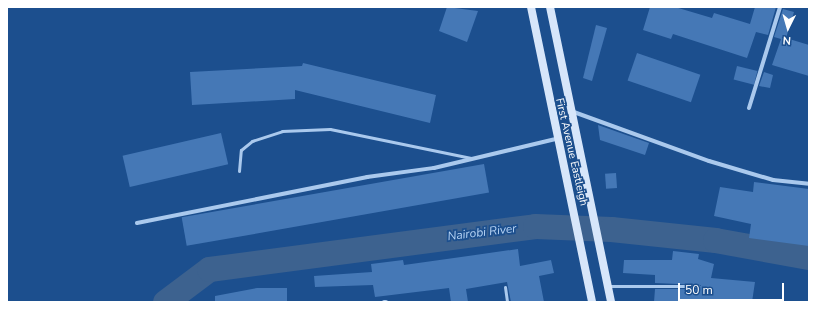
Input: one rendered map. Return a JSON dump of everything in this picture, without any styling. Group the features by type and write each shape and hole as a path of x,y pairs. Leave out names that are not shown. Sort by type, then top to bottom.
{"main road":[{"name":"First Avenue Eastleigh","path":"531,7 556,139 575,215 592,302"},
{"name":"First Avenue Eastleigh","path":"550,7 569,110 611,302"}],"street":[{"path":"749,108 780,7"},
{"path":"569,110 709,161 772,180 809,184"},
{"path":"137,223 473,159 556,139"}],"lane":[{"path":"239,171 241,150 252,141 282,132 330,129 473,159"},
{"path":"608,286 698,286"},
{"path":"505,287 507,302"}],"building":[{"path":"447,7 478,11 467,42 439,31"},
{"path":"650,7 675,7 712,18 714,13 750,24 755,7 776,7 768,35 756,32 747,58 673,34 671,39 643,30"},
{"path":"783,9 794,12 786,38 809,45 809,76 772,65 781,39 774,37"},
{"path":"596,25 607,28 592,81 583,78"},
{"path":"637,53 700,75 691,102 628,80"},
{"path":"303,63 436,95 430,123 295,90 295,99 192,105 190,72 302,66"},
{"path":"737,66 757,71 754,85 734,80"},
{"path":"764,72 773,75 770,88 759,86"},
{"path":"598,125 649,143 645,155 600,140"},
{"path":"221,133 228,164 130,187 123,156"},
{"path":"484,164 489,193 187,246 182,217"},
{"path":"616,173 617,188 606,189 605,174"},
{"path":"754,182 809,189 809,246 749,238 751,224 714,216 720,187 753,192"},
{"path":"518,249 520,266 551,260 554,273 539,276 544,302 511,302 507,282 466,289 468,302 451,302 449,288 375,297 373,285 315,287 314,276 372,272 371,264 403,260 404,265"},
{"path":"673,251 699,254 698,259 714,264 711,278 755,282 752,302 654,302 655,289 698,289 701,285 655,283 655,275 623,273 624,260 672,260"},
{"path":"257,288 287,288 287,302 215,302 215,296"}],"waterway":[{"name":"Nairobi River","path":"165,302 209,269 535,226 611,229 715,240 809,257"}]}
